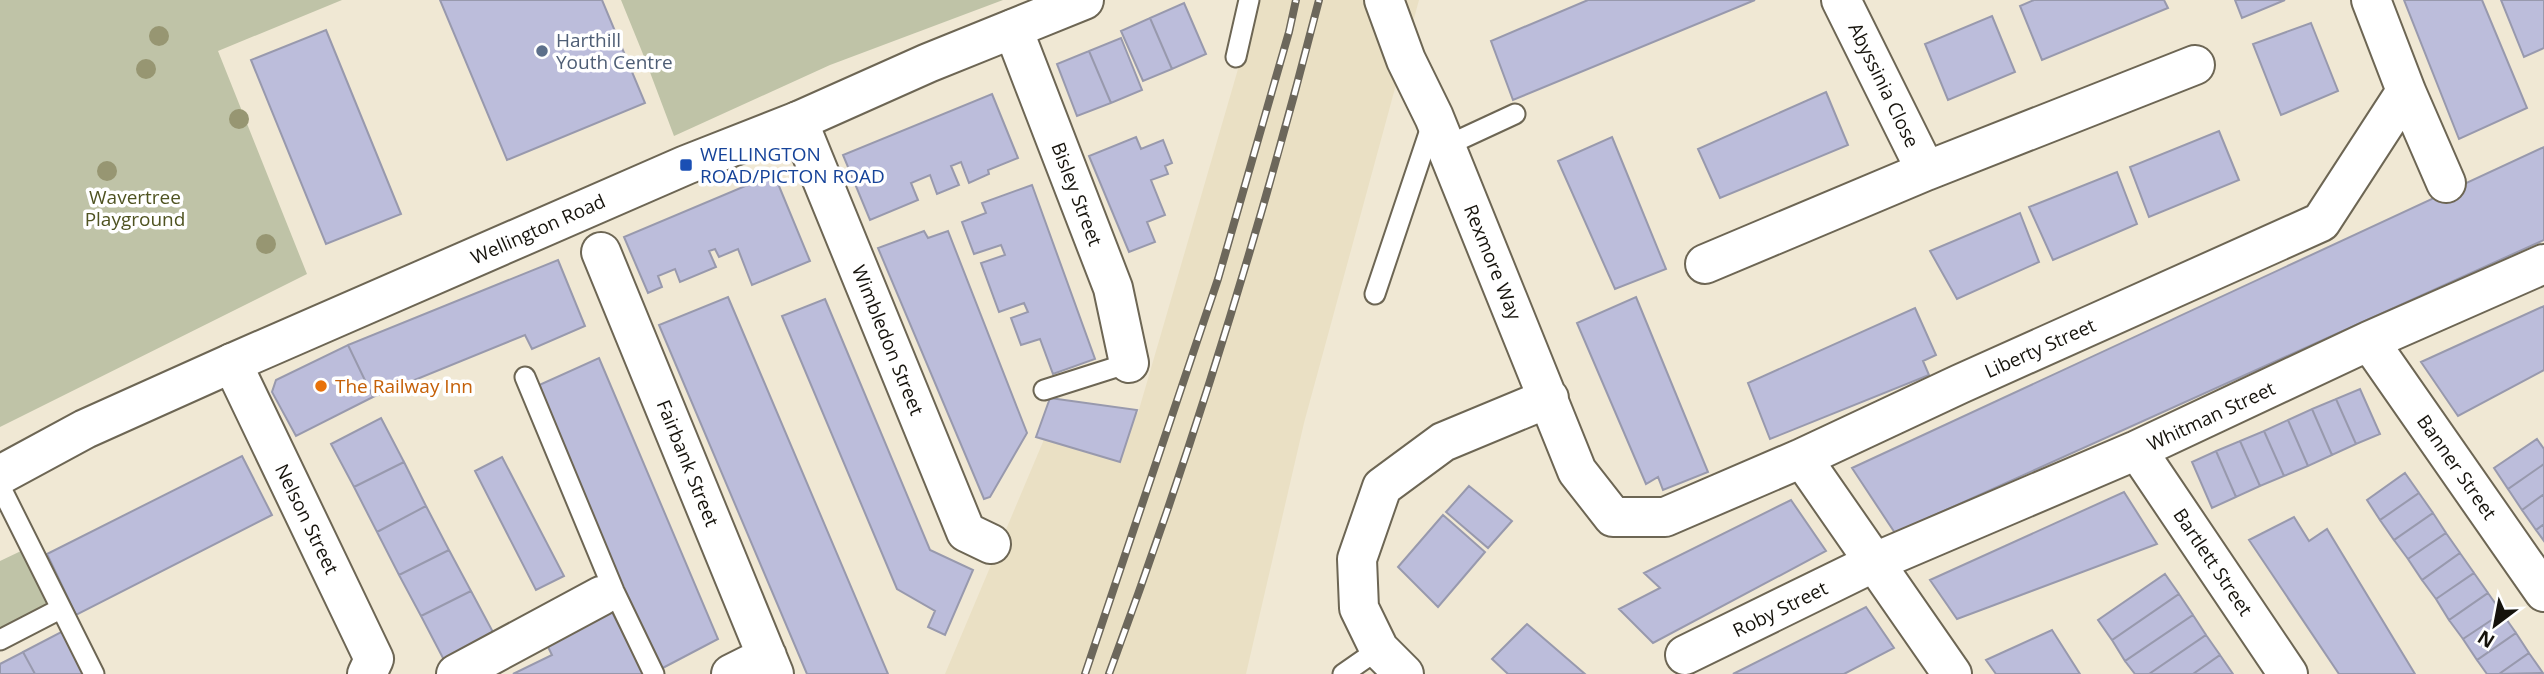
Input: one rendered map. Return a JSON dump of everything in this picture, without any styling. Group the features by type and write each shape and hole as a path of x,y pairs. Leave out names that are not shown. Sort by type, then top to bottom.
{"street":[{"name":"Wellington Road","path":"0,475 85,429 686,164 799,121 928,63 1084,0"},
{"name":"Rexmore Way","path":"1384,0 1406,60 1440,132 1577,471 1613,517"},
{"name":"Abyssinia Close","path":"1842,0 1926,171"},
{"path":"2371,0 2406,91 2446,183"},
{"name":"Bisley Street","path":"1013,29 1113,288 1129,363"},
{"path":"1705,264 1926,171 2195,65"},
{"name":"Liberty Street","path":"1613,517 1665,517 1802,458 2321,222 2406,91"},
{"name":"Wimbledon Street","path":"799,121 966,532 992,544"},
{"name":"Fairbank Street","path":"601,252 770,665"},
{"name":"Whitman Street","path":"1875,562 2137,450 2370,341 2544,264"},
{"name":"Banner Street","path":"2370,341 2544,592"},
{"name":"Nelson Street","path":"232,363 374,659 367,674"},
{"path":"1392,661 1359,608 1357,559 1382,487 1443,442 1549,398"},
{"name":"Bartlett Street","path":"2137,450 2288,674"},
{"path":"1802,458 1952,674"},
{"name":"Roby Street","path":"1685,655 1875,562"},
{"path":"456,674 607,593"},
{"path":"731,674 770,665"}],"lane":[{"path":"1236,57 1250,0"},
{"path":"1375,293 1440,132 1515,114"},
{"path":"1044,390 1129,363"},
{"path":"525,377 607,593 654,674"},
{"path":"0,486 94,674"},
{"path":"0,640 60,609"},
{"path":"1343,674 1392,661"}],"shaded area":[{"path":"1253,0 1419,0 1304,423 1246,674 945,674 1056,411 1138,413 1245,45"}],"green space":[{"name":"Wavertree Playground","path":"0,0 342,0 218,51 307,274 0,427"},
{"path":"621,0 1003,0 830,65 674,136"},
{"path":"21,551 49,606 0,631 0,561"}],"building":[{"name":"Harthill Youth Centre","path":"440,0 602,0 645,103 507,160"},
{"path":"1588,0 1755,0 1513,100 1491,41"},
{"path":"2034,0 2164,0 2168,8 2042,60 2020,6"},
{"path":"2235,0 2285,0 2242,18"},
{"path":"2404,0 2482,0 2527,108 2459,139"},
{"path":"2501,0 2544,0 2544,48 2524,57"},
{"path":"1184,3 1206,54 1172,69 1150,18"},
{"path":"1992,16 2015,72 1948,100 1925,44"},
{"path":"1150,18 1172,69 1143,81 1121,31"},
{"path":"2311,23 2338,91 2281,115 2253,44"},
{"path":"326,30 401,214 326,244 251,60"},
{"path":"1121,38 1142,90 1111,103 1089,51"},
{"path":"1089,51 1111,103 1077,116 1057,64"},
{"path":"1826,92 1848,145 1720,198 1698,149"},
{"path":"992,94 1018,158 988,170 989,174 969,183 961,162 951,166 959,185 937,194 930,175 911,183 918,200 870,220 843,155"},
{"path":"2219,131 2239,180 2149,217 2130,167"},
{"path":"1136,137 1141,149 1163,140 1172,163 1165,166 1168,174 1151,180 1165,215 1147,222 1155,242 1129,252 1089,156"},
{"path":"1612,137 1666,269 1615,289 1558,161"},
{"path":"2544,147 2544,240 1895,533 1852,468"},
{"path":"2117,172 2137,224 2053,260 2029,207"},
{"path":"774,174 810,261 752,285 738,249 719,257 715,249 709,251 716,267 680,282 675,269 658,276 662,287 648,293 624,237"},
{"path":"1032,185 1095,359 1053,374 1040,339 1021,345 1011,318 1028,312 1024,303 999,312 981,263 1005,255 1001,245 974,254 962,222 986,213 982,203"},
{"path":"2020,213 2039,262 1957,299 1930,251"},
{"path":"924,231 928,238 948,231 1027,433 990,497 984,499 878,248"},
{"path":"558,260 585,326 532,349 525,335 373,397 348,345"},
{"path":"728,297 888,674 807,674 659,325"},
{"path":"1636,297 1708,472 1663,490 1658,477 1646,484 1577,323"},
{"path":"825,299 930,550 973,570 945,635 928,627 935,611 897,589 782,316"},
{"path":"2544,306 2544,370 2458,416 2421,362"},
{"path":"1915,308 1936,355 1923,361 1929,375 1770,439 1748,383"},
{"name":"The Railway Inn","path":"348,345 373,397 296,436 272,392 276,380"},
{"path":"599,358 718,639 657,671 537,386"},
{"path":"2360,389 2380,434 2356,444 2336,399"},
{"path":"1050,398 1137,410 1120,462 1036,437"},
{"path":"2336,399 2356,444 2332,455 2312,409"},
{"path":"2312,409 2332,455 2308,466 2288,420"},
{"path":"381,418 404,462 354,487 331,444"},
{"path":"2288,420 2308,466 2284,476 2264,431"},
{"path":"2264,431 2284,476 2260,486 2240,441"},
{"path":"2537,439 2544,449 2544,464 2508,489 2494,468"},
{"path":"2240,441 2260,486 2236,497 2216,451"},
{"path":"2216,451 2236,497 2212,508 2192,462"},
{"path":"242,456 272,515 76,615 47,554"},
{"path":"502,457 564,576 536,590 475,471"},
{"path":"404,462 426,506 377,532 354,487"},
{"path":"2544,464 2544,494 2522,510 2508,489"},
{"path":"2405,473 2419,493 2380,520 2367,500"},
{"path":"1469,486 1512,521 1488,548 1446,512"},
{"path":"2124,492 2157,544 1957,619 1930,580"},
{"path":"2419,493 2433,513 2394,540 2380,520"},
{"path":"2544,494 2544,524 2536,530 2522,510"},
{"path":"1791,500 1826,551 1653,643 1619,609 1660,588 1644,573"},
{"path":"426,506 449,550 399,575 377,532"},
{"path":"2433,513 2446,533 2408,559 2394,540"},
{"path":"1443,515 1485,552 1438,607 1398,567"},
{"path":"2294,517 2309,541 2327,529 2415,674 2339,674 2249,540"},
{"path":"2544,524 2544,541 2536,530"},
{"path":"2446,533 2460,553 2422,580 2408,559"},
{"path":"449,550 471,591 421,616 399,575"},
{"path":"2460,553 2474,573 2436,599 2422,580"},
{"path":"2474,573 2488,593 2449,620 2436,599"},
{"path":"2165,574 2179,594 2112,640 2098,620"},
{"path":"471,591 494,634 444,660 421,616"},
{"path":"2488,593 2502,613 2463,639 2449,620"},
{"path":"2179,594 2193,615 2125,661 2112,640"},
{"path":"1866,607 1894,648 1844,674 1733,674"},
{"path":"612,612 644,674 513,674 552,655 547,645"},
{"path":"2502,613 2516,633 2477,660 2463,639"},
{"path":"2193,615 2206,635 2149,674 2135,674 2125,661"},
{"path":"1527,624 1585,674 1508,674 1492,659"},
{"path":"65,630 87,674 35,674 23,652"},
{"path":"2052,630 2080,674 1996,674 1986,660"},
{"path":"2516,633 2529,653 2499,674 2487,674 2477,660"},
{"path":"2206,635 2220,655 2193,674 2149,674"},
{"path":"23,652 35,674 0,674 0,664"},
{"path":"2529,653 2543,673 2499,674"},
{"path":"2220,655 2233,674 2193,674"}],"railway":[{"path":"1085,674 1218,279 1296,0"},
{"path":"1109,674 1168,508 1223,340 1319,0"}],"place":[{"name":"Harthill Youth Centre","path":"542,51"},
{"name":"WELLINGTON ROAD/PICTON ROAD","path":"686,165"},
{"name":"The Railway Inn","path":"321,386"}]}
